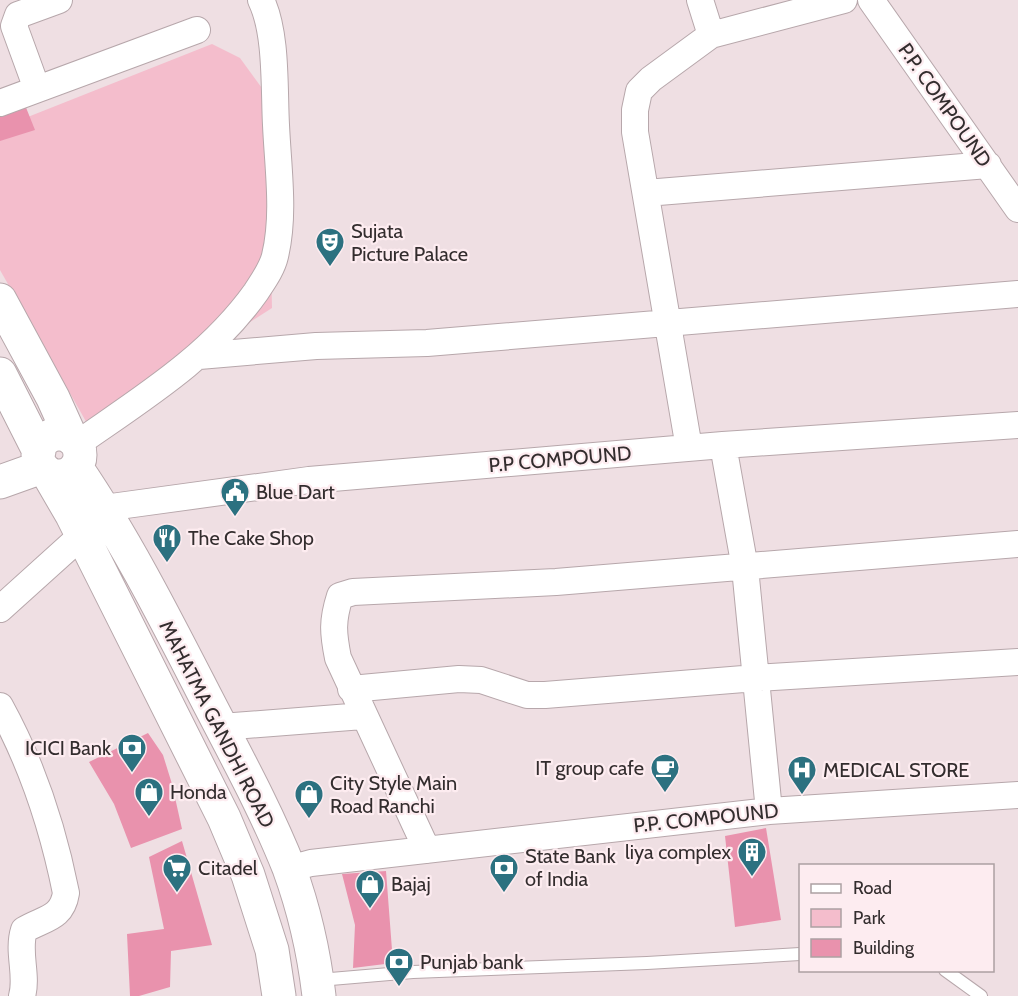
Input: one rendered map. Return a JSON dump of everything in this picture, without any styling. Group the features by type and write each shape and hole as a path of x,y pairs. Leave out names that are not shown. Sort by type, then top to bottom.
{"main road":[{"name":"MAHATMA GANDHI ROAD","path":"0,300 53,398 59,456 72,515 81,536 185,739 248,875 272,950 279,996"},
{"name":"MAHATMA GANDHI ROAD","path":"0,374 59,456 104,508 221,727 289,869 313,951 318,988"},
{"path":"0,482 59,456"}],"street":[{"path":"37,89 14,26 18,15 59,0"},
{"path":"59,456 168,381 199,356 234,320 266,277 275,260 281,209 271,32 261,0"},
{"path":"700,0 711,35"},
{"path":"689,448 635,132 634,110 639,91 651,79 711,35 844,0"},
{"name":"P.P. COMPOUND","path":"871,0 1018,209"},
{"path":"0,103 197,30"},
{"path":"646,193 988,165"},
{"path":"199,356 316,345 427,343 1018,294"},
{"name":"P.P COMPOUND","path":"104,508 309,480 723,445 1018,425"},
{"path":"723,445 745,568 769,811"},
{"path":"0,609 81,536"},
{"path":"426,850 338,658 332,630 334,613 340,596 353,592 556,582 745,568 1018,544"},
{"path":"351,689 459,679 481,680 527,695 544,695 756,678 1018,662"},
{"path":"0,706 17,738 34,780 66,893 64,905 57,914 36,922 24,930 20,942 23,964 22,996"},
{"path":"221,727 363,716"},
{"name":"P.P. COMPOUND","path":"289,869 311,863 769,811 1018,795"}],"lane":[{"path":"318,988 423,972 799,954"},
{"path":"948,972 981,996"}],"green space":[{"path":"212,44 240,58 267,95 272,308 88,425 0,270 0,128"}],"building":[{"path":"25,105 35,130 0,141 0,112"},
{"path":"148,733 163,755 182,829 131,848 114,804 89,762"},
{"name":"liya complex","path":"766,828 781,920 735,927 725,836"},
{"name":"Citadel","path":"182,841 212,945 171,951 170,987 139,996 130,996 127,934 164,929 149,857"},
{"name":"Bajaj","path":"386,871 393,963 353,968 355,925 342,874"}],"place":[{"name":"Sujata Picture Palace","path":"330,268"},
{"name":"Blue Dart","path":"235,518"},
{"name":"The Cake Shop","path":"167,564"},
{"name":"ICICI Bank","path":"132,774"},
{"name":"IT group cafe","path":"665,794"},
{"name":"MEDICAL STORE","path":"802,796"},
{"name":"Honda","path":"149,818"},
{"name":"City Style Main Road Ranchi","path":"309,820"},
{"name":"liya complex","path":"752,878"},
{"name":"Citadel","path":"177,894"},
{"name":"State Bank of India","path":"504,894"},
{"name":"Bajaj","path":"370,910"},
{"name":"Punjab bank","path":"399,988"}]}
